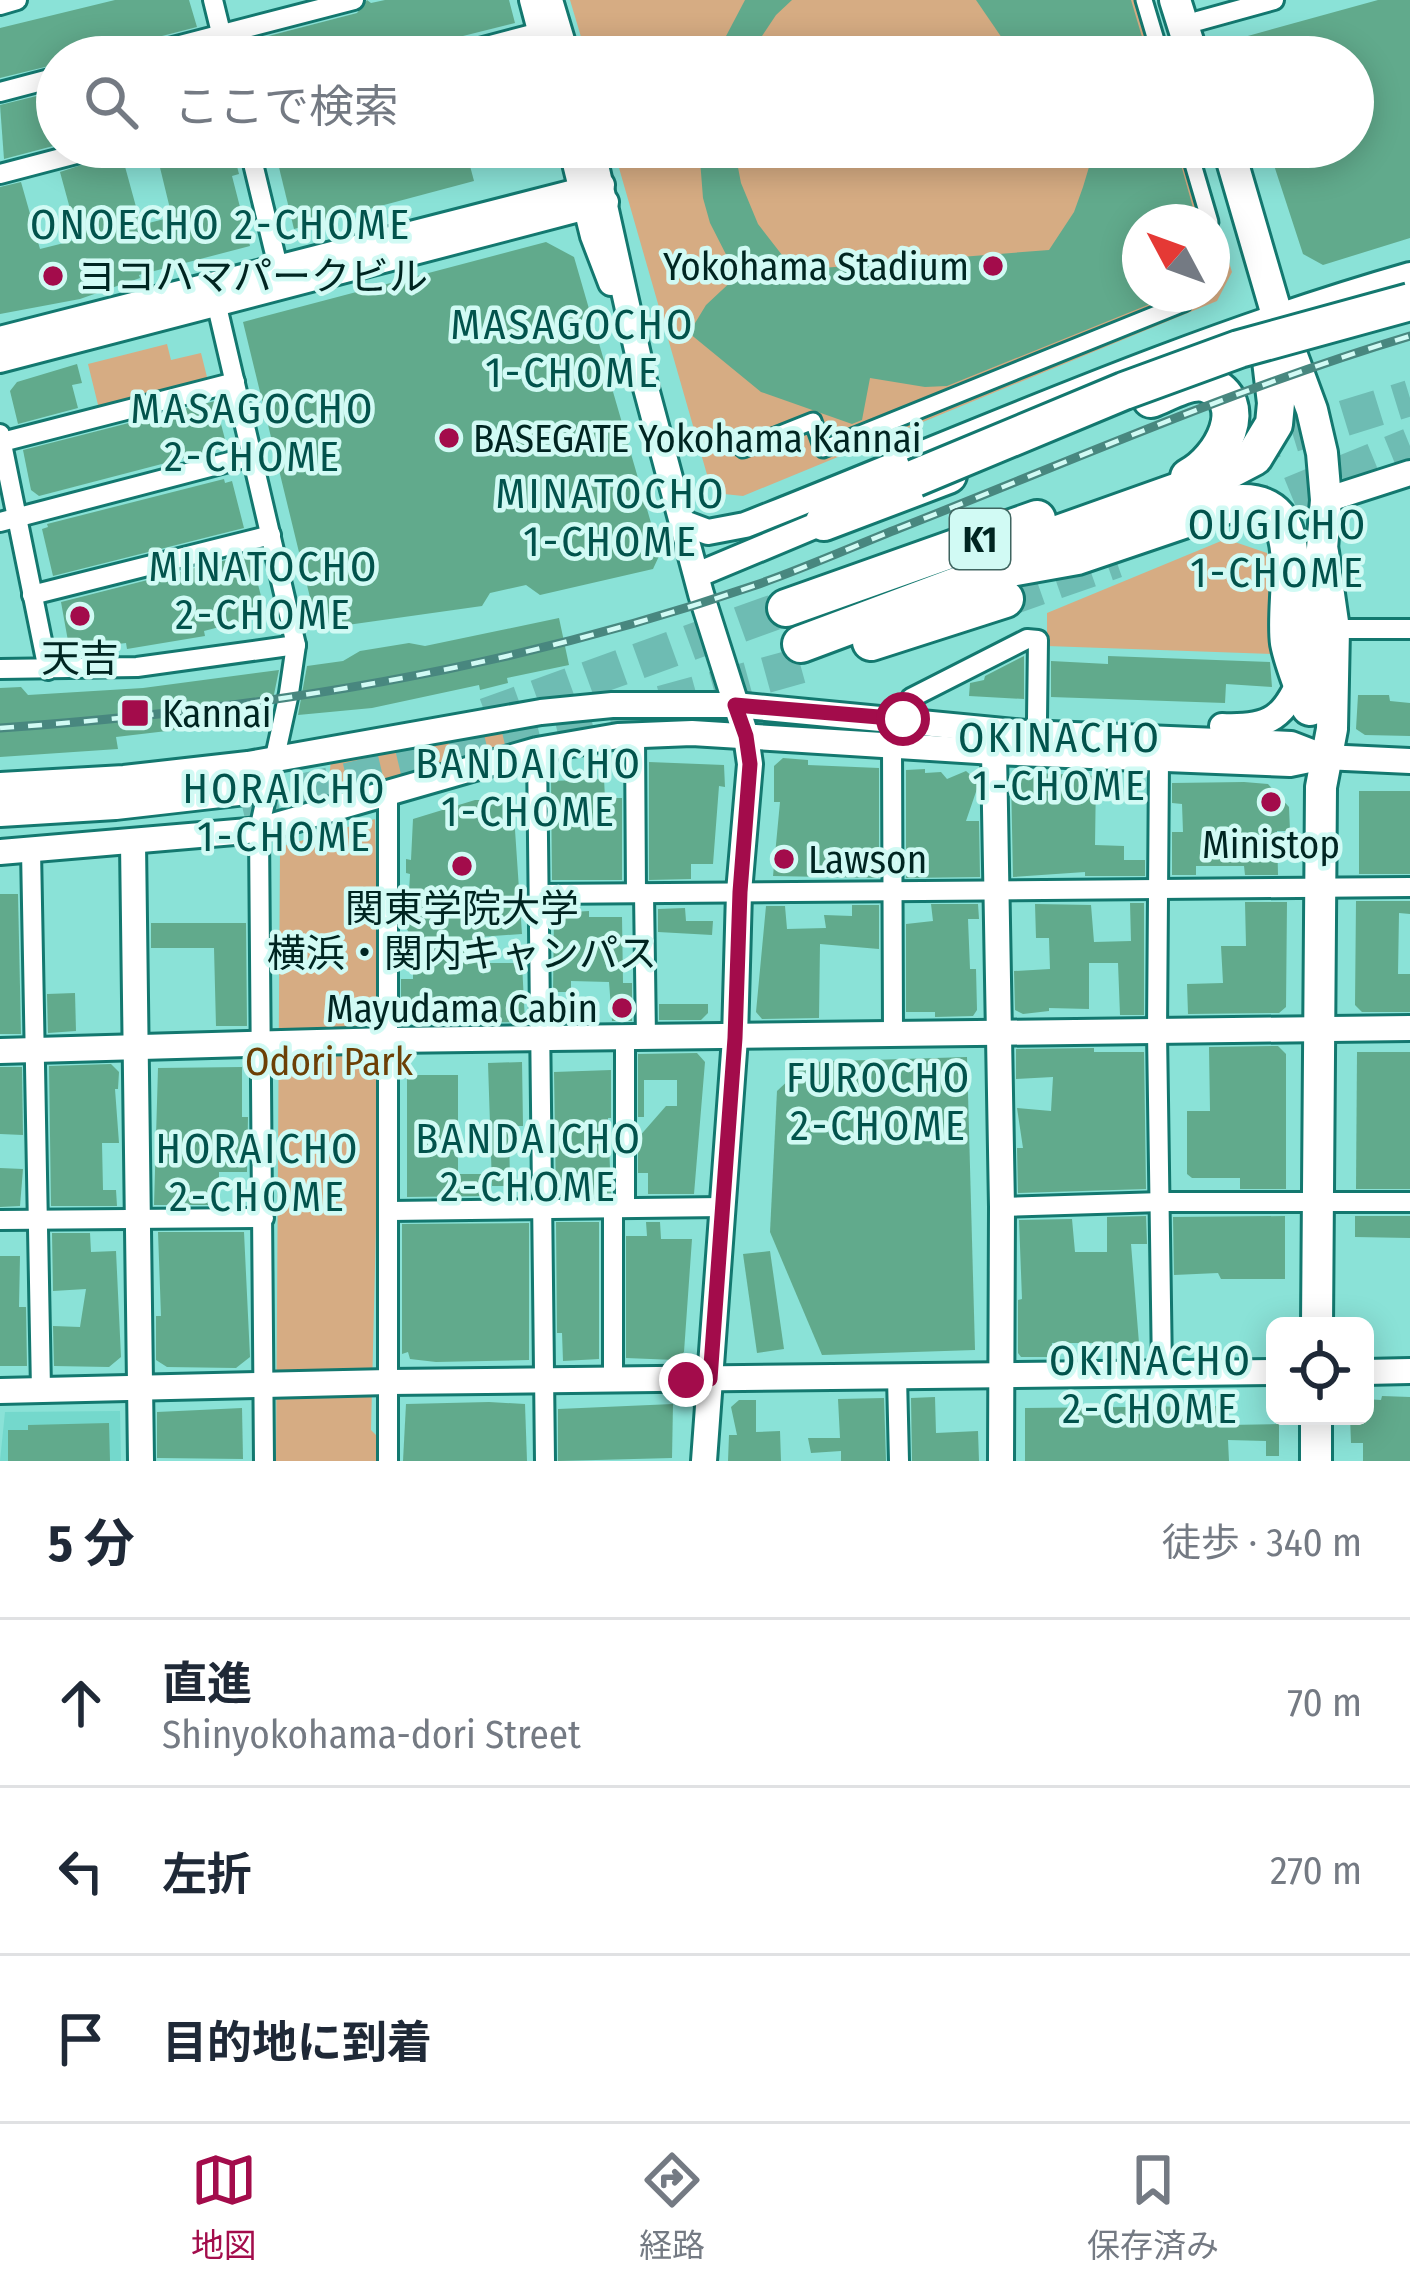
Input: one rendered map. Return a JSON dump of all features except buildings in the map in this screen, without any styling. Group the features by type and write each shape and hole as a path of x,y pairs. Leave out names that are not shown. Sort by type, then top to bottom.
{"highway":[{"path":"797,636 1238,467 1265,444 1274,424 1273,300"},
{"path":"820,510 915,478 1124,391 1239,350 1410,302"},
{"path":"820,510 1190,384 1206,383 1221,394 1229,410 1229,431 1220,452 1200,471 1098,519"},
{"name":"K1","path":"797,636 1175,470"},
{"path":"797,636 999,570 1077,556 1249,501 1277,516 1286,528 1312,638 1299,697"},
{"name":"K1","path":"797,636 1005,599"},
{"path":"0,808 115,801 249,807"},
{"path":"0,827 249,807"}],"main road":[{"path":"1188,7 1200,36"},
{"path":"1234,168 1312,410 1326,500 1312,638 1332,729 1324,757 1320,887 1317,1317"},
{"path":"1299,697 1324,757"},
{"path":"1316,1425 1316,1461"}],"street":[{"path":"0,4 17,0"},
{"path":"213,0 221,34"},
{"path":"213,36 354,0"},
{"path":"532,0 541,36"},
{"path":"550,0 561,36"},
{"path":"1144,0 1155,36"},
{"path":"1188,7 1274,0"},
{"path":"525,36 540,32"},
{"path":"0,92 36,83"},
{"path":"0,174 36,165"},
{"path":"254,168 280,276"},
{"path":"581,168 594,196 750,764 704,1461"},
{"path":"593,168 594,196"},
{"path":"1194,168 1205,204"},
{"path":"0,339 280,276 594,196"},
{"path":"697,575 820,510 1273,300 1410,274"},
{"path":"0,360 216,302 280,276"},
{"path":"216,302 296,645 290,694 273,760 249,807 262,1046 263,1461"},
{"path":"743,448 813,421 823,449 1162,312"},
{"path":"48,670 32,595 8,520 1,438 235,382"},
{"path":"8,520 252,456"},
{"path":"1326,500 1410,473"},
{"path":"684,523 708,532 722,531 820,510"},
{"path":"32,595 272,535"},
{"path":"1312,638 1410,629"},
{"path":"914,720 911,698 1027,639 1038,640 1037,719"},
{"path":"0,669 159,665 296,645"},
{"path":"914,720 1246,727 1272,720 1299,697"},
{"path":"0,785 124,778 273,760 541,712 613,706 735,705 1026,733 1291,744 1324,757"},
{"path":"0,852 134,843 249,807 388,794 537,750 635,736 746,736 1290,764 1324,757 1410,760"},
{"path":"614,1380 619,1208 636,1038 640,893 635,736"},
{"path":"892,746 893,1033"},
{"path":"537,750 545,1461"},
{"path":"994,752 1001,1461"},
{"path":"1159,759 1162,1371"},
{"path":"388,794 388,1461"},
{"path":"134,843 141,1461"},
{"path":"31,850 41,1390"},
{"path":"539,894 1410,887"},
{"path":"0,1051 390,1040 1410,1028"},
{"path":"1002,1207 1410,1202"},
{"path":"390,1211 723,1207"},
{"path":"0,1220 264,1218"},
{"path":"1374,1372 1410,1371"},
{"path":"0,1391 1266,1372"},
{"path":"897,1377 899,1461"}],"shaded area":[{"path":"120,1411 121,1461 0,1461 5,1412"}],"green space":[{"path":"570,0 1149,0 1160,36 581,36"},
{"path":"619,168 1200,168 1211,204 1122,204 1122,312 1190,312 743,496 724,494 708,478"},
{"path":"167,344 171,360 201,353 208,381 99,409 88,364"},
{"path":"1226,539 1267,553 1272,654 1047,646 1047,613"},
{"path":"514,729 512,743 327,798 331,760"},
{"name":"Odori Park","path":"375,819 380,1061 371,1430 380,1439 379,1461 276,1461 280,847"}],"tunnel":[{"path":"1241,450 1410,398"},
{"path":"1241,515 1410,446"},
{"path":"1005,599 1116,560"},
{"path":"486,716 786,608"},
{"path":"242,806 588,724 806,664"}],"railway":[{"path":"0,728 289,697 383,682 570,641 792,572 1217,402 1410,336"}],"place":[{"name":"Yokohama Stadium","path":"993,266"},
{"name":"ヨコハマパークビル","path":"53,276"},
{"name":"BASEGATE Yokohama Kannai","path":"449,438"},
{"name":"天吉","path":"80,616"},
{"name":"Kannai","path":"135,713"},
{"name":"Ministop","path":"1271,802"},
{"name":"Lawson","path":"784,859"},
{"name":"関東学院大学 横浜・関内キャンパス","path":"462,866"},
{"name":"Mayudama Cabin","path":"622,1008"}],"district":[{"name":"ONOECHO 2-CHOME","path":"221,224"},
{"name":"MASAGOCHO 1-CHOME","path":"573,348"},
{"name":"MASAGOCHO 2-CHOME","path":"253,432"},
{"name":"MINATOCHO 1-CHOME","path":"611,517"},
{"name":"OUGICHO 1-CHOME","path":"1278,548"},
{"name":"MINATOCHO 2-CHOME","path":"264,590"},
{"name":"OKINACHO 1-CHOME","path":"1060,761"},
{"name":"BANDAICHO 1-CHOME","path":"529,788"},
{"name":"HORAICHO 1-CHOME","path":"285,812"},
{"name":"FUROCHO 2-CHOME","path":"879,1101"},
{"name":"BANDAICHO 2-CHOME","path":"529,1162"},
{"name":"HORAICHO 2-CHOME","path":"258,1172"},
{"name":"OKINACHO 2-CHOME","path":"1151,1384"}],"route":[{"path":"686,1380 710,1379 734,1059 750,764 735,705 903,719"}]}
